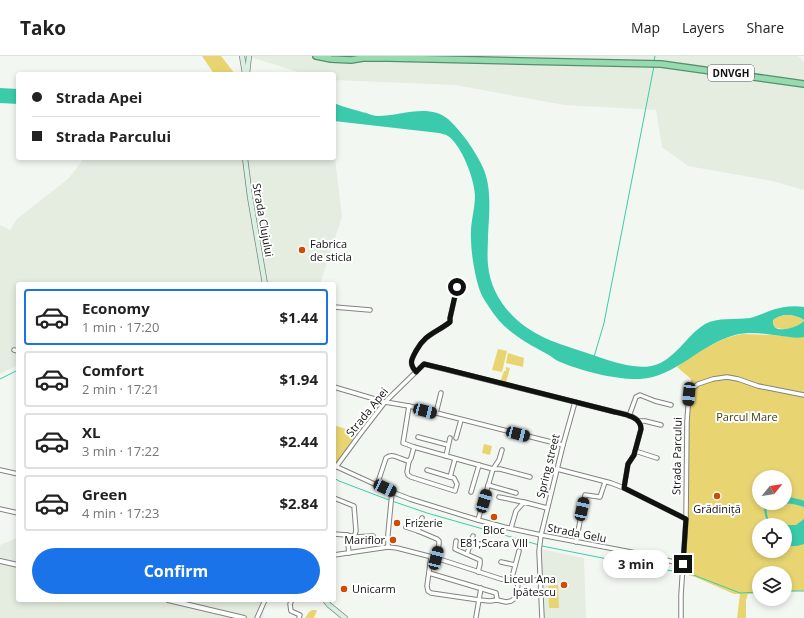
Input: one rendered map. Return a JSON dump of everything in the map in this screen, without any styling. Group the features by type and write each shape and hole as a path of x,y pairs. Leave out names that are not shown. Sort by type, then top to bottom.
{"highway":[{"name":"DNVGH","path":"316,56 331,59 351,60 363,58"},
{"name":"DNVGH","path":"342,56 363,58 649,63 690,67 804,84"}],"main road":[{"path":"242,56 246,72"},
{"path":"246,72 249,56"},
{"name":"Strada Clujului","path":"245,160 265,282"},
{"path":"327,602 340,618"},
{"path":"335,611 345,618"}],"street":[{"path":"416,372 412,367 411,362 413,357 420,343 430,334 450,322 457,287"},
{"path":"336,307 370,310"},
{"name":"Strada Apei","path":"336,465 385,402 424,364 575,402"},
{"name":"Strada Parcului","path":"681,618 682,574 686,519 686,421 689,394 698,384 713,379 727,377 758,386 804,396"},
{"path":"336,388 385,402 409,406 562,445"},
{"path":"436,414 441,393"},
{"path":"629,416 636,396 638,395 671,405"},
{"path":"575,402 636,418 640,423 641,429 634,455 628,464 624,488"},
{"name":"Spring street","path":"542,618 539,551 541,535 562,445 575,402"},
{"path":"409,406 403,443 455,459 530,477"},
{"path":"456,438 461,420"},
{"path":"640,423 646,421 661,425"},
{"path":"418,437 448,445"},
{"path":"446,456 450,438"},
{"path":"414,447 409,460 408,475 455,491 458,484 454,478 427,470"},
{"path":"478,520 493,469 499,460 502,450"},
{"path":"635,451 657,458"},
{"path":"377,485 388,456 391,455 409,460"},
{"path":"450,477 455,459"},
{"path":"472,492 479,465"},
{"name":"Strada Gelu","path":"336,466 410,499 478,520 541,535 631,552 683,565"},
{"path":"557,469 624,488 686,519"},
{"path":"0,470 16,474"},
{"path":"576,542 586,495 600,497 605,482"},
{"path":"488,485 516,493"},
{"path":"388,547 392,492"},
{"path":"499,497 547,508"},
{"path":"336,499 354,506 356,531 354,537"},
{"path":"511,528 516,511 523,502"},
{"path":"0,509 16,513"},
{"path":"418,531 422,518"},
{"path":"406,527 439,541 436,558"},
{"path":"336,534 354,537 373,536"},
{"path":"347,536 349,553"},
{"path":"467,554 473,536"},
{"path":"456,541 455,549 480,560 478,572"},
{"path":"336,555 388,547 397,548 436,558 501,580 518,582 540,579"},
{"path":"511,581 519,550"},
{"path":"431,557 427,586 428,591 431,593 479,600 497,600 506,602 511,601 517,595 518,582"},
{"path":"0,561 16,565"},
{"path":"501,562 515,565"},
{"path":"429,573 496,592 497,600"},
{"path":"476,617 481,588"},
{"path":"176,602 244,618"},
{"path":"258,618 264,602"},
{"path":"291,602 290,604 292,611 300,615 299,618"}],"shaded area":[{"path":"247,56 798,56 804,62 804,190 772,181 688,166 662,147 656,110 564,105 455,85 336,80 336,72 299,72"},
{"path":"0,88 16,89 16,104 0,103"},
{"path":"336,104 376,116 423,111 432,112 440,114 448,119 456,127 477,156 487,178 489,203 488,262 490,277 494,288 505,307 513,316 521,324 541,336 557,343 617,363 642,367 664,361 678,350 697,330 705,324 715,320 750,318 772,310 796,306 804,307 804,320 784,315 773,320 773,325 776,328 785,329 801,324 804,321 804,337 793,338 754,333 735,335 710,345 677,367 665,373 640,379 620,378 599,374 578,369 558,361 522,340 501,323 482,295 475,272 471,244 471,227 475,195 470,171 458,147 447,135 336,121"},
{"path":"82,160 335,160 342,217 321,282 16,282 16,366 0,374 0,225 10,230 17,219 69,178"},
{"path":"792,498 804,501 804,507 792,504"},
{"path":"764,510 766,510 768,518 766,518"},
{"path":"804,519 804,544 792,546 792,525 796,525"},
{"path":"16,538 16,602 265,602 263,618 0,618 0,545"},
{"name":"Liceul Ana Ipătescu","path":"541,549 584,558 586,618 544,618"}],"green space":[{"path":"202,56 221,56 233,72 213,72"},
{"path":"787,315 797,316 804,321 797,326 790,328 782,329 774,327 772,322 774,319"},
{"name":"Parcul Mare","path":"743,334 804,337 804,591 792,592 792,566 752,566 752,594 748,594 746,600 746,618 737,618 740,594 734,594 685,574 688,427 691,379 677,367 708,346 725,338"},
{"path":"498,349 507,351 502,372 492,370"},
{"path":"508,353 524,358 523,367 506,363"},
{"path":"506,367 510,368 506,383 500,382 504,371 506,371"},
{"path":"336,426 357,433 336,464"},
{"path":"484,444 492,446 490,455 482,453"},
{"path":"558,585 559,608 549,608 548,586"},
{"path":"312,610 317,610 314,618 305,618 309,612"}],"waterway":[{"path":"654,61 655,56"},
{"path":"594,357 604,323 654,66"},
{"path":"0,379 16,371"},
{"path":"336,479 389,500"},
{"path":"392,501 427,513 539,545"},
{"path":"542,546 691,574 740,593 752,592"},
{"path":"792,591 804,591"}],"place":[{"name":"Fabrica de sticla","path":"302,250"},
{"name":"Grădiniță","path":"717,496"},
{"name":"Bloc E81;Scara VIII","path":"494,517"},
{"name":"Frizerie","path":"397,523"},
{"name":"Mariflor","path":"393,540"},
{"name":"Liceul Ana Ipătescu","path":"564,585"},
{"name":"Unicarm","path":"344,589"}],"route":[{"path":"457,287 450,322 430,334 420,343 413,357 411,362 412,367 416,372 424,364 636,418 641,425 641,429 634,455 628,464 624,488 686,519 683,564"}]}
